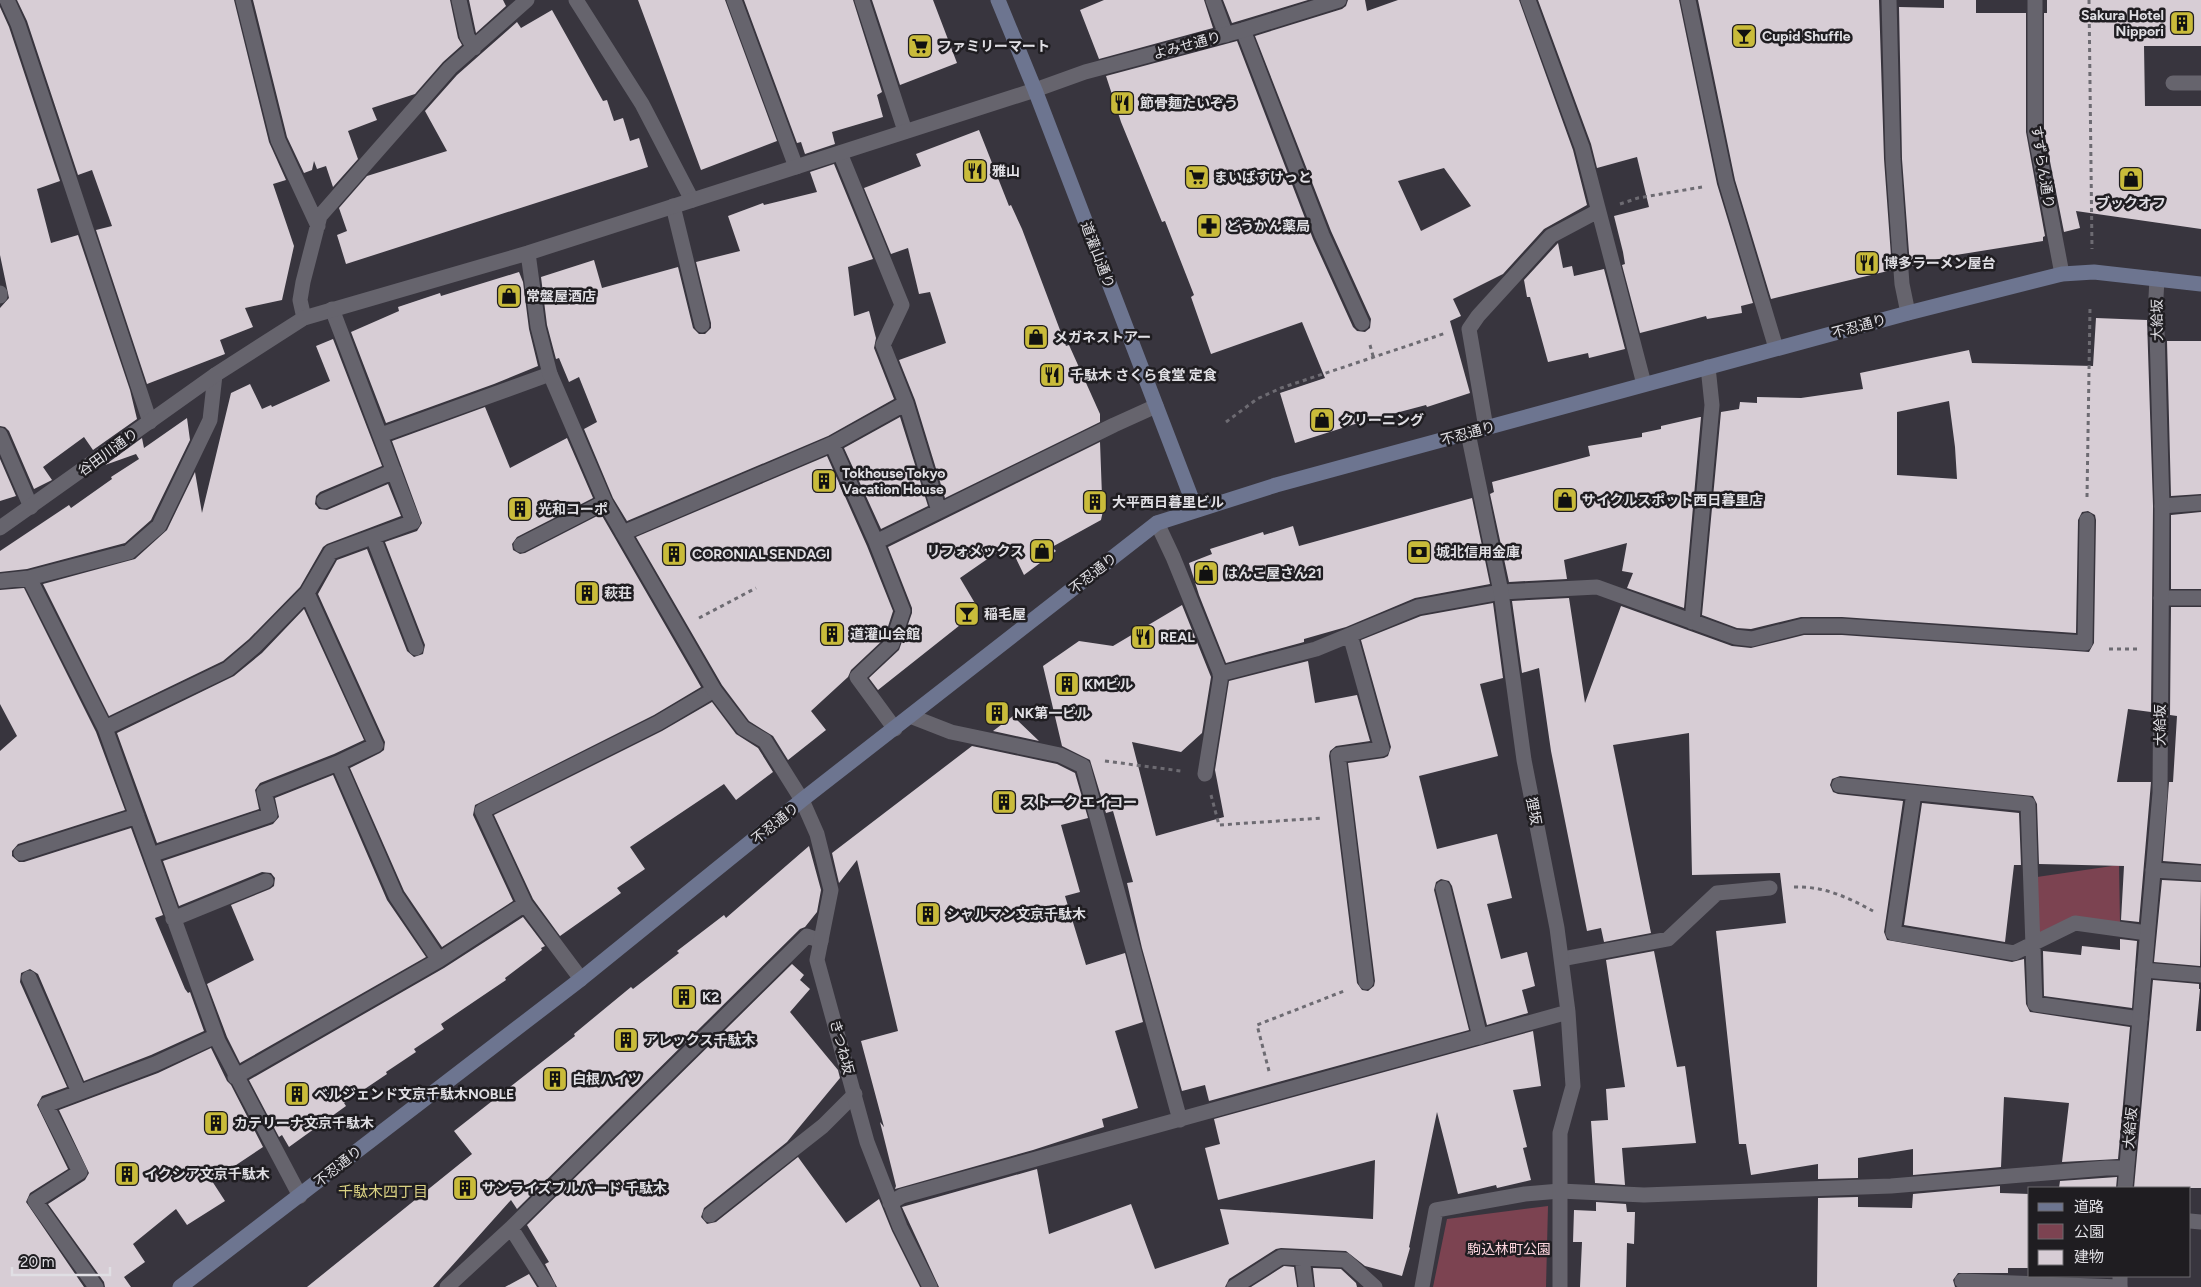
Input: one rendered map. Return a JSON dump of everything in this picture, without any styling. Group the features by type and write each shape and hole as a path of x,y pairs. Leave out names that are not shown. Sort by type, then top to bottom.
{"main road":[{"name":"道灌山通り","path":"998,0 1035,90 1196,510"},
{"name":"不忍通り","path":"180,1287 581,979 802,800 1157,523 1276,484 1776,348 2062,274 2094,272 2201,284"}],"street":[{"path":"7,0 18,24 150,422"},
{"path":"243,0 278,140 318,226"},
{"path":"459,0 467,36 474,48"},
{"path":"304,318 300,300 302,282 320,216 450,68 527,0"},
{"path":"576,0 642,104 692,200"},
{"path":"734,0 796,167"},
{"path":"862,0 905,131"},
{"path":"1213,0 1226,35"},
{"name":"よみせ通り","path":"673,206 1035,90 1085,72 1226,35 1339,0"},
{"path":"1528,0 1582,147 1644,384"},
{"path":"1688,0 1726,182 1776,348"},
{"path":"1889,0 1893,159 1902,284 1908,313"},
{"name":"すずらん通り","path":"2035,0 2035,132 2062,274"},
{"path":"1243,30 1322,235 1362,323"},
{"path":"2173,82 2201,83"},
{"path":"840,153 902,305 883,345 906,403 938,512"},
{"path":"673,206 702,325"},
{"name":"谷田川通り","path":"0,528 215,374 304,318 528,253 673,206"},
{"path":"1486,428 1470,329 1478,316 1551,236 1598,210"},
{"name":"きつね坂","path":"528,253 538,327 550,374 605,502 714,690 743,728 766,741 802,800 817,834 830,890 817,960 867,1142 900,1227 930,1287"},
{"name":"大給坂","path":"2125,1187 2160,793 2162,506 2157,279"},
{"path":"105,728 228,669 256,646 307,593 331,552 413,522 332,309"},
{"path":"1692,622 1712,405 1708,367"},
{"path":"0,581 29,578 128,552 159,526 210,420 215,374"},
{"path":"381,435 550,374"},
{"path":"623,533 832,444 906,403"},
{"path":"876,542 1156,406"},
{"name":"狸坂","path":"1468,433 1501,592 1524,760 1562,960 1568,1012 1572,1086 1560,1132 1560,1287"},
{"path":"0,435 31,507"},
{"path":"832,444 876,542 903,611 892,644 857,677 895,729"},
{"path":"324,500 394,471"},
{"path":"521,545 605,502"},
{"path":"2162,506 2201,503"},
{"path":"1220,674 1316,649 1418,607 1501,592 1597,587 1735,637 1752,639 1803,626 1842,626 2084,643 2087,520"},
{"path":"1157,523 1173,557 1220,674 1205,774"},
{"path":"373,537 416,648"},
{"path":"29,578 105,728 216,1036 235,1076 300,1196"},
{"path":"151,855 270,815 264,792 338,763 376,745 307,593"},
{"path":"2161,598 2201,598"},
{"path":"1350,636 1382,749 1338,755 1366,982"},
{"path":"581,979 525,904 482,811 658,723 714,690"},
{"path":"910,716 951,732 1060,755 1083,766 1180,1120"},
{"path":"338,763 396,896 439,960"},
{"path":"1839,785 2028,804 2035,1004 2140,1018"},
{"path":"1914,793 1893,933 2014,953 2075,923 2147,933"},
{"path":"22,853 137,816"},
{"path":"2153,870 2201,872"},
{"path":"174,919 266,882"},
{"path":"1443,888 1480,1037"},
{"path":"1562,960 1668,939 1717,893 1770,888"},
{"path":"235,1076 439,960 525,904"},
{"path":"447,1287 511,1228 807,936 821,941"},
{"path":"2144,970 2201,975"},
{"path":"29,978 79,1092"},
{"path":"890,1203 902,1196 1568,1012"},
{"path":"96,1287 35,1201 80,1172 46,1105 155,1064 216,1036"},
{"path":"710,1214 824,1126 854,1094"},
{"path":"1422,1287 1436,1210 1525,1194 1560,1191 1644,1195 1891,1186 2106,1168 2126,1168"},
{"path":"511,1228 548,1287"},
{"path":"1234,1287 1281,1257 1345,1260 1375,1287"},
{"path":"1302,1258 1306,1287"},
{"path":"1962,1281 2120,1287"}],"path":[{"path":"2089,0 2094,272"},
{"path":"1598,210 1638,198 1726,182"},
{"path":"2087,520 2090,308"},
{"path":"1226,422 1257,399 1281,388 1460,329 1470,329"},
{"path":"678,628 756,588"},
{"path":"2084,643 2098,649 2160,650"},
{"path":"1770,888 1810,886 1842,894 1895,923"},
{"path":"1275,1094 1257,1025 1366,982"}],"green space":[{"path":"2119,865 2120,924 2038,936 2037,877"},
{"name":"駒込林町公園","path":"1548,1206 1546,1287 1433,1287 1447,1219"}],"building":[{"path":"17,0 234,0 269,142 286,180 273,184 294,246 282,300 245,308 253,327 220,340 225,354 147,384 96,230 112,226 92,170 78,175 27,21"},
{"path":"253,0 450,0 458,38 462,45 443,62 415,94 372,108 377,120 348,131 358,159 333,187 326,166 317,169 314,161 312,170 304,173 287,137"},
{"path":"469,0 503,0 506,6 476,33"},
{"path":"638,0 725,0 777,141 701,170"},
{"path":"744,0 853,0 882,92 877,95 883,117 832,132 835,144 805,154 801,142 797,143"},
{"path":"872,0 933,0 957,63 900,85"},
{"path":"1104,0 1204,0 1213,28 1099,59 1080,10"},
{"path":"1223,0 1308,0 1232,23"},
{"path":"1348,0 1365,0 1367,11 1398,0 1519,0 1573,150 1587,205 1544,229 1503,274 1453,299 1461,316 1450,321 1470,393 1427,407 1426,405 1358,423 1295,443 1280,393 1325,378 1302,322 1211,354 1191,297 1194,295 1165,221 1162,222 1121,122 1106,76 1237,41 1313,239 1353,327 1357,331 1365,332 1370,328 1371,319 1331,231 1255,36 1342,9 1346,6","holes":["1444,168 1471,206 1421,231 1398,181"]},
{"path":"1538,0 1679,0 1717,184 1753,303 1741,306 1742,313 1707,319 1706,316 1640,333 1622,265 1625,264 1614,216 1649,207 1637,157 1597,168 1591,144"},
{"path":"1698,0 1879,0 1884,159 1892,270 1771,299 1735,180"},
{"path":"1944,0 1976,0 1976,13 2026,13 2026,132 2045,236 2043,241 1956,255 1910,266 1902,159 1899,7 1944,8"},
{"path":"2047,0 2201,0 2201,46 2144,46 2145,106 2201,106 2201,229 2076,211 2080,228 2064,232 2044,131 2044,13 2047,13"},
{"path":"0,7 9,27 60,181 37,189 51,243 78,235 130,390 137,419 93,450 84,437 43,467 52,480 34,489 9,431 5,427 0,426 0,308 9,298 0,255"},
{"path":"552,10 603,101 607,100 614,121 623,118 630,141 639,138 648,167 346,264 337,235 347,231 339,208 367,176 447,151 425,111 457,75 517,22 521,28"},
{"path":"979,130 1009,206 1011,205 1022,229 1066,346 1069,345 1100,414 1100,422 945,498 915,400 899,360 946,343 930,292 919,294 908,248 891,254 864,188 921,166 916,154"},
{"path":"834,164 873,259 848,267 854,316 869,311 876,338 874,348 894,399 828,436 627,521 613,498 584,429 597,422 579,377 569,382 559,358 556,359 547,325 541,277 594,260 602,288 678,267 693,328 699,334 705,334 711,328 711,323 696,262 740,251 728,216 763,203 764,205 817,192 810,172"},
{"path":"1558,243 1563,268 1572,266 1574,276 1604,269 1625,349 1589,358 1588,353 1548,362 1530,297 1527,297 1524,280"},
{"path":"519,272 523,282 529,329 538,366 386,423 351,332 399,311 398,307 440,293 441,296"},
{"path":"2096,318 2147,320 2153,506 2151,712 2128,709 2117,782 2151,782 2139,922 2121,920 2124,866 2039,864 2037,804 2033,796 1840,776 1832,779 1830,785 1833,792 1838,794 1903,801 1884,932 1887,940 2012,962 2024,959 2026,1004 2030,1012 2130,1027 2118,1159 2062,1162 2069,1103 2004,1097 2001,1167 1913,1175 1913,1149 1858,1158 1858,1178 1818,1179 1818,1164 1751,1175 1746,1144 1739,1144 1716,931 1786,923 1780,873 1692,875 1689,733 1613,745 1651,933 1604,942 1601,928 1587,931 1551,751 1539,668 1522,673 1512,601 1569,598 1585,703 1621,606 1732,646 1751,648 1804,635 1842,635 2089,652 2094,643 2096,520 2095,515 2088,511 2082,512 2078,520 2076,633 1842,617 1801,617 1751,629 1737,628 1702,615 1721,412 1739,409 1740,402 1757,403 1757,397 1801,398 1863,389 1860,373 1969,350 1972,363 2093,366","holes":["1949,401 1957,479 1897,475 1897,412"]},
{"path":"333,339 382,466 320,492 316,496 315,504 319,509 327,510 388,484 401,516 323,547 300,587 249,639 223,661 109,716 43,584 135,559 167,530 195,472 202,513 231,393 250,384 262,409 271,405 272,407 330,381 316,346"},
{"path":"2167,341 2201,341 2201,494 2171,496"},
{"path":"485,407 510,468 567,438 593,498 517,537 512,544 513,550 520,554 525,553 601,514 701,687 654,715 475,805 473,815 513,901 442,947 404,891 350,768 380,753 384,750 385,742 318,594 337,560 367,549 407,651 414,657 423,654 425,645 385,542 417,531 422,523 392,441"},
{"path":"900,417 928,506 881,529 844,448"},
{"path":"1701,417 1684,608 1627,588 1633,573 1622,571 1627,543 1564,560 1567,579 1509,582 1490,494 1494,492 1492,482 1590,456 1588,446 1642,437 1642,433 1661,429 1661,426"},
{"path":"187,418 190,440 151,520 125,543 27,569 0,572 0,551 69,505 71,508 112,479 111,477 139,459 136,454 105,465 142,438 144,448"},
{"path":"1100,442 1104,506 1101,520 1052,547 1056,551 1024,575 1009,544 960,578 979,610 878,690 869,678 899,650 912,613 912,608 888,547"},
{"path":"827,456 867,546 893,611 884,639 851,670 848,677 811,711 826,730 788,760 773,736 749,721 722,685 636,537"},
{"path":"0,459 16,496 0,501"},
{"path":"1472,498 1490,584 1415,598 1346,627 1304,639 1304,642 1226,663 1199,595 1189,563 1212,554 1210,549 1263,532 1264,535 1293,526 1299,546"},
{"path":"2201,512 2201,589 2171,589 2171,515"},
{"path":"24,588 96,732 125,810 18,844 12,851 12,856 19,862 24,862 131,828 163,915 155,918 185,989 188,993 190,992 204,1031 151,1055 84,1081 38,974 30,969 21,973 20,982 67,1087 42,1096 37,1105 68,1169 30,1193 26,1202 84,1287 0,1287 0,751 17,736 0,704 0,590"},
{"path":"1493,603 1503,678 1480,684 1498,756 1419,776 1437,849 1497,834 1512,898 1487,904 1501,959 1527,952 1535,986 1522,990 1528,1013 1487,1025 1452,886 1449,881 1441,879 1436,882 1434,890 1469,1030 1209,1101 1205,1085 1182,1091 1142,948 1127,883 1133,882 1113,811 1106,813 1090,760 1062,746 1043,666 1079,641 1113,646 1182,605 1211,677 1202,733 1181,752 1132,742 1156,836 1224,817 1215,770 1229,681 1308,661 1315,703 1357,695 1370,741 1336,746 1330,751 1329,756 1357,983 1362,990 1368,991 1374,986 1375,981 1348,763 1384,758 1388,756 1391,747 1361,640 1421,616"},
{"path":"2171,607 2201,607 2201,864 2163,861 2169,782 2173,782 2177,716 2170,715"},
{"path":"304,609 364,740 260,783 255,790 259,809 157,843 117,733 234,676 262,653"},
{"path":"712,702 736,734 758,748 773,772 736,800 724,784 630,847 645,869 617,888 621,893 560,936 533,899 494,815 662,731"},
{"path":"1013,716 1039,741 993,731"},
{"path":"972,746 1057,764 1075,773 1088,818 1061,825 1080,892 1065,896 1086,965 1125,953 1143,1022 1115,1031 1138,1108 1102,1119 1104,1127 1033,1150 895,1189 896,1186 880,1122 884,1127 861,1041 898,1031 857,860 839,883 832,853"},
{"path":"333,775 387,900 426,957 240,1063 227,1037 207,984 254,960 231,905 270,889 274,886 275,878 271,873 262,872 179,906 163,861 273,824 279,817 275,798"},
{"path":"1922,803 2019,813 2021,865 2014,865 2005,942 1904,925"},
{"path":"809,846 821,890 817,912 805,927 800,929 517,1209 511,1200 433,1287 307,1287 472,1154 454,1131 575,1036 574,1034 631,987 633,989 679,953 677,951 724,915 726,918"},
{"path":"2162,880 2201,882 2200,966 2154,962"},
{"path":"523,917 545,946 541,948 542,950 505,978 506,980 441,1024 444,1029 414,1049 416,1052 344,1103 346,1106 289,1147 282,1135 279,1137 249,1080 444,968"},
{"path":"2120,939 2137,941 2132,1008 2044,996 2043,951 2081,955 2082,946 2120,950"},
{"path":"1654,951 1677,1067 1685,1066 1696,1143 1622,1148 1625,1185 1595,1183 1591,1121 1608,1120 1606,1089 1625,1087 1606,960"},
{"path":"792,964 804,975 800,980 810,989 790,1012 838,1070 840,1078 787,1142 704,1208 701,1217 707,1224 716,1222 798,1157 846,1223 879,1199 892,1231 920,1287 557,1287 545,1264 549,1262 527,1225"},
{"path":"2153,980 2199,984 2196,1031 2201,1031 2201,1188 2134,1187"},
{"path":"1533,1031 1541,1086 1513,1090 1527,1147 1523,1148 1531,1180 1497,1188 1496,1185 1458,1194 1437,1112 1410,1248 1402,1276 1365,1266 1346,1251 1281,1248 1276,1249 1229,1279 1225,1287 939,1287 902,1207 1037,1169 1049,1234 1131,1204 1155,1269 1229,1244 1220,1209 1373,1219 1375,1160 1218,1200 1205,1148 1220,1144 1214,1119"},
{"path":"211,1048 263,1147 212,1181 225,1201 187,1225 176,1209 133,1244 145,1262 124,1277 131,1287 105,1287 104,1282 48,1204 85,1180 89,1173 59,1110 158,1073"},
{"path":"2117,1177 2116,1187 2059,1187 2060,1181"},
{"path":"2000,1186 2000,1193 2028,1194 2028,1268 2008,1268 2008,1273 1958,1273 1953,1280 1955,1287 1817,1287 1818,1198 1858,1197 1858,1207 1912,1208 1913,1194"},
{"path":"1596,1202 1626,1204 1627,1212 1635,1212 1634,1244 1627,1243 1626,1287 1580,1287 1582,1242 1573,1242 1574,1210 1596,1211"},
{"path":"1284,1266 1294,1267 1297,1287 1251,1287"},
{"path":"1313,1268 1341,1269 1356,1283 1357,1287 1315,1287"},
{"path":"529,1274 537,1287 505,1287"}],"place":[{"name":"Sakura Hotel Nippori","path":"2182,23"},
{"name":"Cupid Shuffle","path":"1744,36"},
{"name":"ファミリーマート","path":"920,46"},
{"name":"節骨麺たいぞう","path":"1122,103"},
{"name":"雅山","path":"975,171"},
{"name":"まいばすけっと","path":"1197,177"},
{"name":"ブックオフ","path":"2131,179"},
{"name":"どうかん薬局","path":"1209,226"},
{"name":"博多ラーメン屋台","path":"1867,263"},
{"name":"常盤屋酒店","path":"509,296"},
{"name":"メガネストアー","path":"1036,337"},
{"name":"千駄木 さくら食堂 定食","path":"1052,375"},
{"name":"クリーニング","path":"1322,420"},
{"name":"Tokhouse Tokyo Vacation House","path":"824,481"},
{"name":"サイクルスポット西日暮里店","path":"1565,500"},
{"name":"大平西日暮里ビル","path":"1095,502"},
{"name":"光和コーポ","path":"520,509"},
{"name":"リフォメックス","path":"1042,551"},
{"name":"城北信用金庫","path":"1419,552"},
{"name":"CORONIAL SENDAGI","path":"674,554"},
{"name":"はんこ屋さん21","path":"1206,573"},
{"name":"萩荘","path":"587,593"},
{"name":"稲毛屋","path":"967,614"},
{"name":"道灌山会館","path":"832,634"},
{"name":"REAL","path":"1143,637"},
{"name":"KMビル","path":"1067,684"},
{"name":"NK第一ビル","path":"997,713"},
{"name":"ストーク エイコー","path":"1004,802"},
{"name":"シャルマン文京千駄木","path":"928,914"},
{"name":"K2","path":"684,997"},
{"name":"アレックス千駄木","path":"626,1040"},
{"name":"白根ハイツ","path":"555,1079"},
{"name":"ベルジェンド文京千駄木NOBLE","path":"297,1094"},
{"name":"カテリーナ文京千駄木","path":"216,1123"},
{"name":"イクシア文京千駄木","path":"127,1174"},
{"name":"サンライズブルバード 千駄木","path":"465,1188"}],"district":[{"name":"千駄木四丁目","path":"383,1192"}]}
